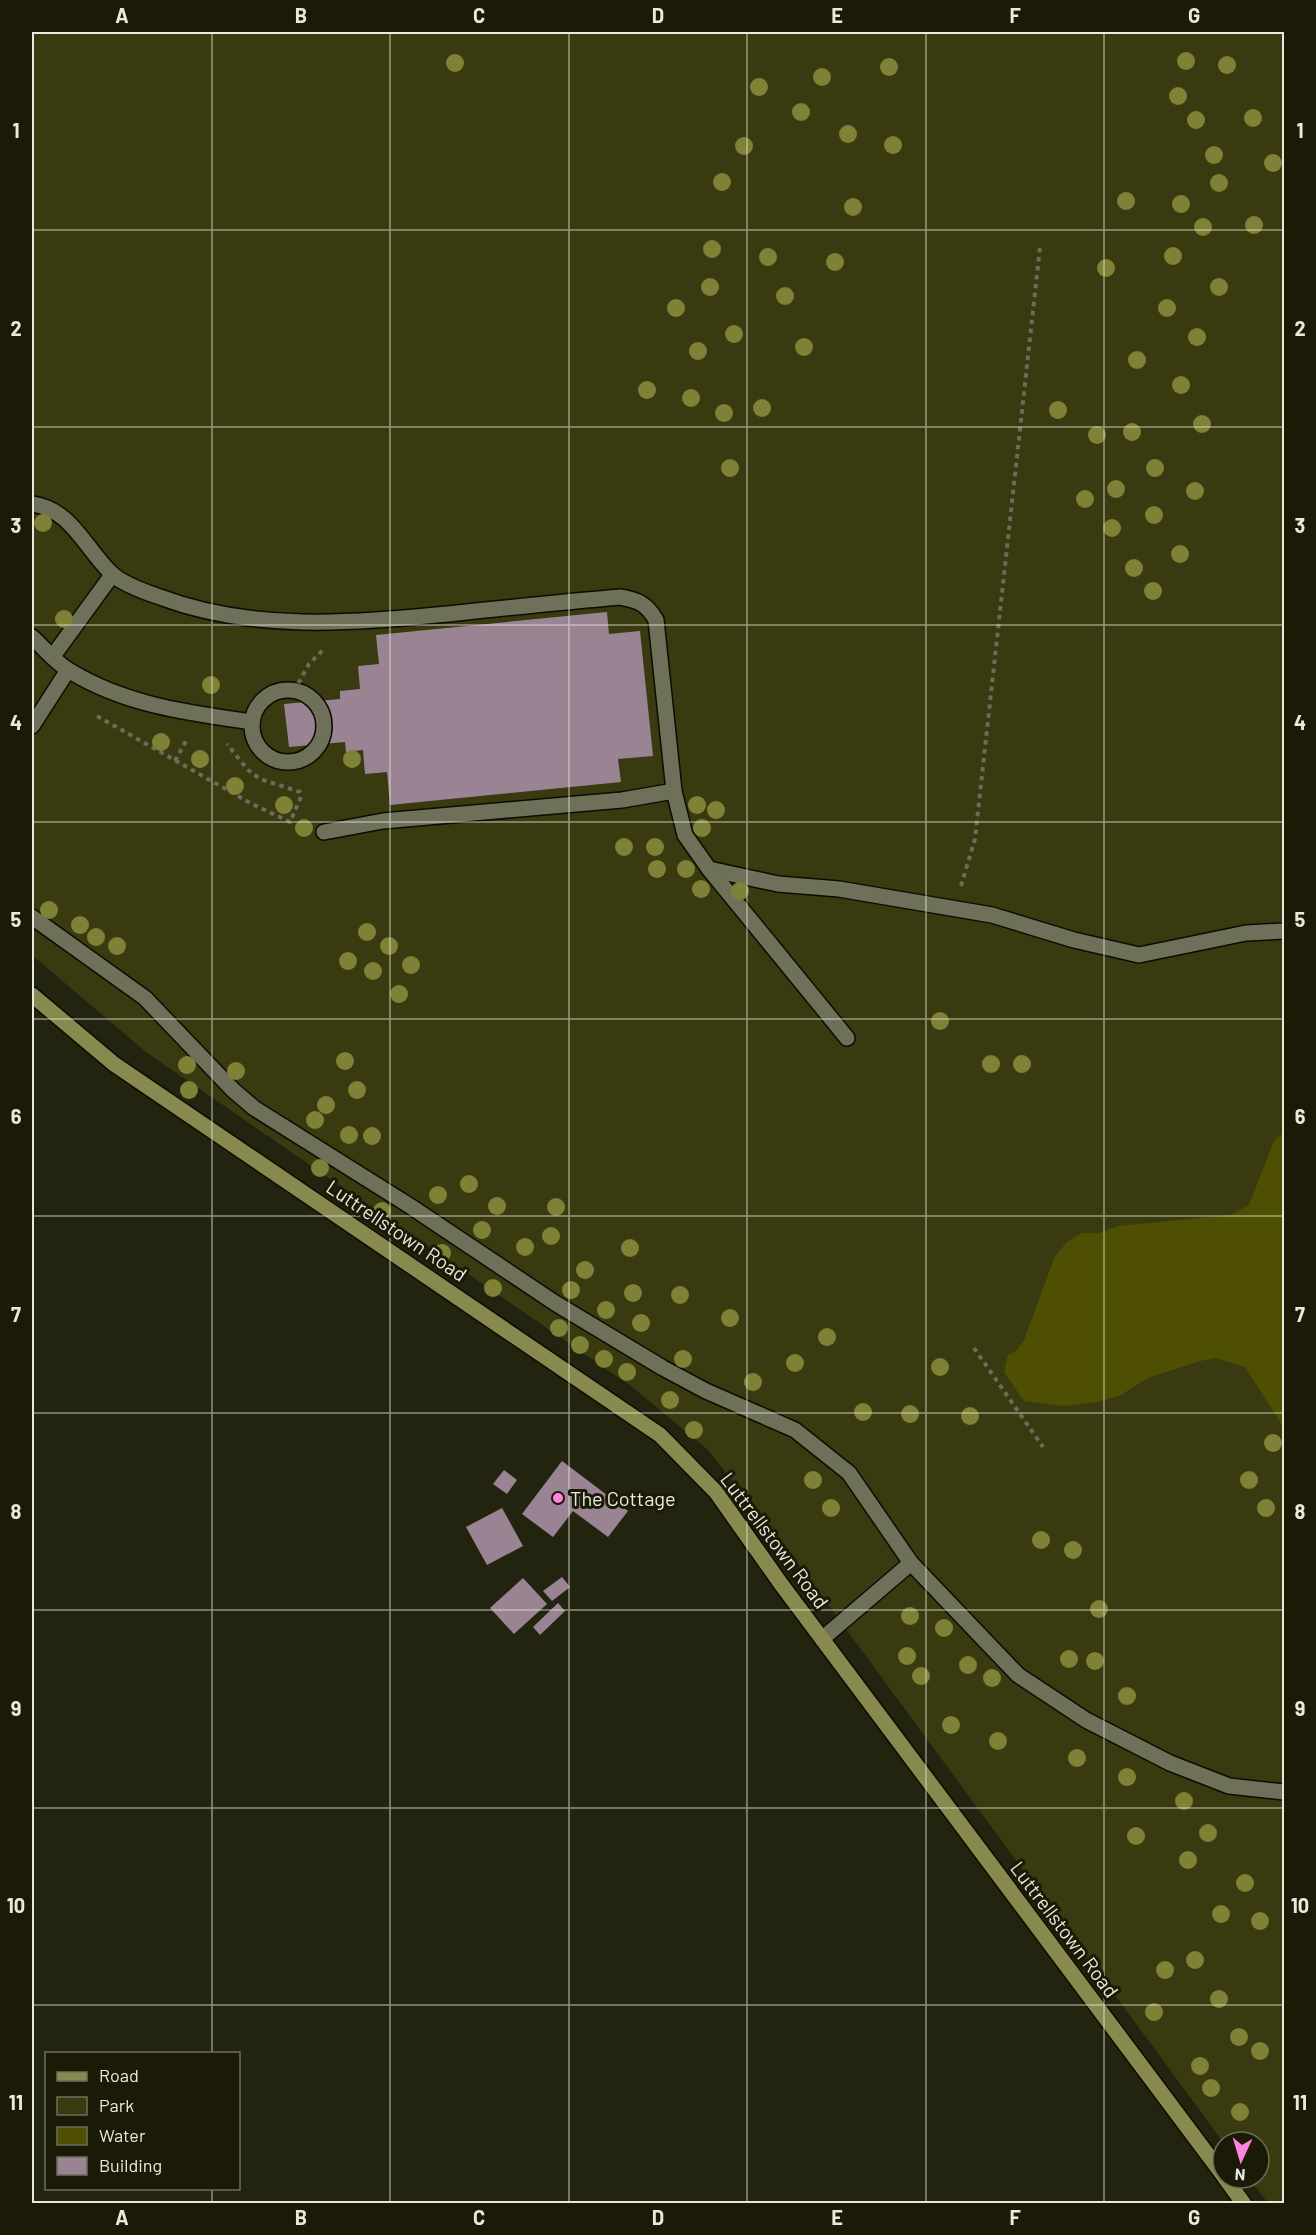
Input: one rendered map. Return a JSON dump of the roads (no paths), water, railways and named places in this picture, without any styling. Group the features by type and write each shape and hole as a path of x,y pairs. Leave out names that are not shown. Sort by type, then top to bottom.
{"street":[{"name":"Luttrellstown Road","path":"32,995 114,1064 660,1435 716,1492 822,1639 1211,2160"},
{"name":"Luttrellstown Road","path":"1234,2190 1244,2204"}],"lane":[{"path":"32,504 52,507 60,514 112,575 160,598 227,614 287,623 364,622 620,597 636,600 648,607 656,620 674,791 686,835 710,869 848,1038"},
{"path":"53,656 112,575"},
{"path":"32,637 68,670 104,688 143,703 252,722"},
{"path":"32,726 68,670"},
{"path":"294,691 309,697 324,717 322,741 309,755 294,762 272,759 256,744 252,722 263,700 273,693 294,691"},
{"path":"324,832 383,821 622,800 674,791"},
{"path":"710,869 778,884 839,889 992,915 1074,940 1139,955 1246,933 1284,931"},
{"path":"32,917 145,998 233,1090 254,1108 410,1206 555,1303 663,1368 706,1391 795,1430 849,1473 911,1563 1018,1675 1086,1719 1170,1762 1229,1786 1284,1792"},
{"path":"822,1639 911,1563"}],"water":[{"path":"1284,1132 1284,1428 1245,1367 1216,1358 1148,1378 1119,1396 1097,1402 1064,1406 1024,1401 1004,1372 1008,1355 1017,1350 1024,1340 1055,1256 1067,1242 1082,1233 1099,1233 1118,1226 1231,1215 1249,1205 1274,1141"}],"place":[{"name":"The Cottage","path":"558,1498"}]}
